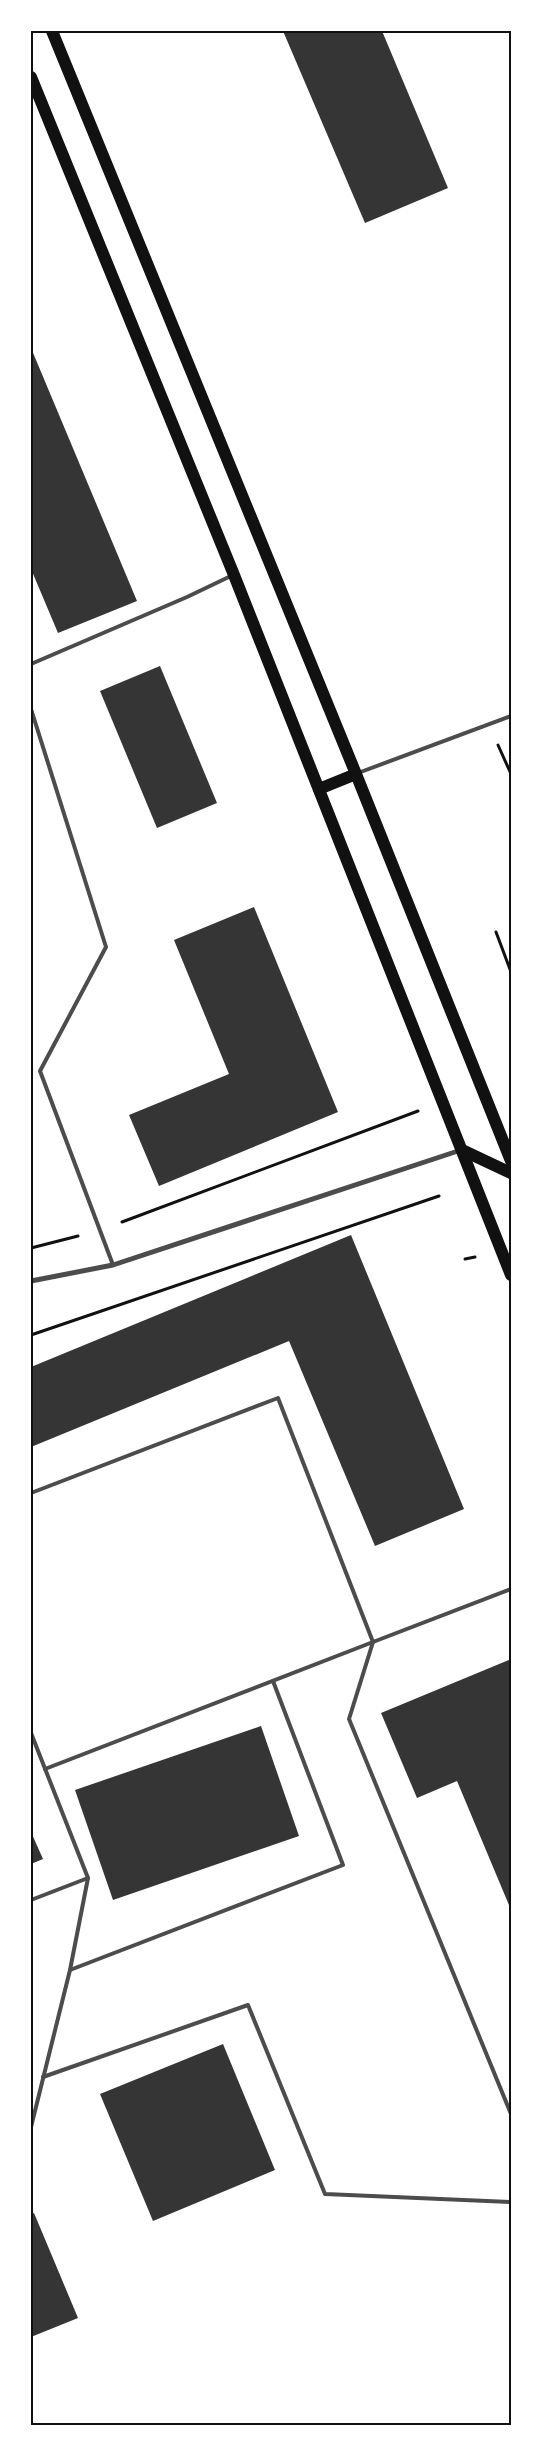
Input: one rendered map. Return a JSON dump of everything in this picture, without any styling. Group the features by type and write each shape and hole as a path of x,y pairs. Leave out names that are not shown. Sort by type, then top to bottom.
{"main road":[{"path":"52,31 356,774 511,1161"},
{"path":"31,77 234,575 511,1275"},
{"path":"319,790 356,774"},
{"path":"462,1150 511,1174"}],"street":[{"path":"31,1281 114,1265 462,1150"}],"lane":[{"path":"31,664 187,598 234,575"},
{"path":"31,709 106,947 40,1071 114,1265"},
{"path":"356,774 511,716"},
{"path":"31,1493 278,1398 373,1642 349,1719 511,2114"},
{"path":"45,1769 511,1589"},
{"path":"70,1970 344,1865 273,1681"},
{"path":"31,1733 88,1878 70,1970 31,2126"},
{"path":"31,1900 88,1878"},
{"path":"43,2077 248,2005 324,2194 511,2202"}],"path":[{"path":"490,724 511,774"},
{"path":"496,932 511,972"},
{"path":"31,1248 100,1231 406,1114 444,1104"},
{"path":"31,1335 439,1196"}],"building":[{"path":"283,31 382,31 448,188 365,223"},
{"path":"31,348 137,601 58,633 31,569"},
{"path":"160,666 217,803 157,828 100,691"},
{"path":"254,907 338,1112 159,1186 129,1115 229,1074 174,940"},
{"path":"351,1235 464,1509 375,1546 289,1341 31,1447 31,1367"},
{"path":"511,1659 511,1910 457,1781 417,1798 381,1713"},
{"path":"261,1726 299,1836 113,1900 75,1790"},
{"path":"31,1832 43,1859 31,1864"},
{"path":"223,2044 275,2170 153,2221 100,2094"},
{"path":"34,2213 78,2318 31,2337 31,2214"}]}
